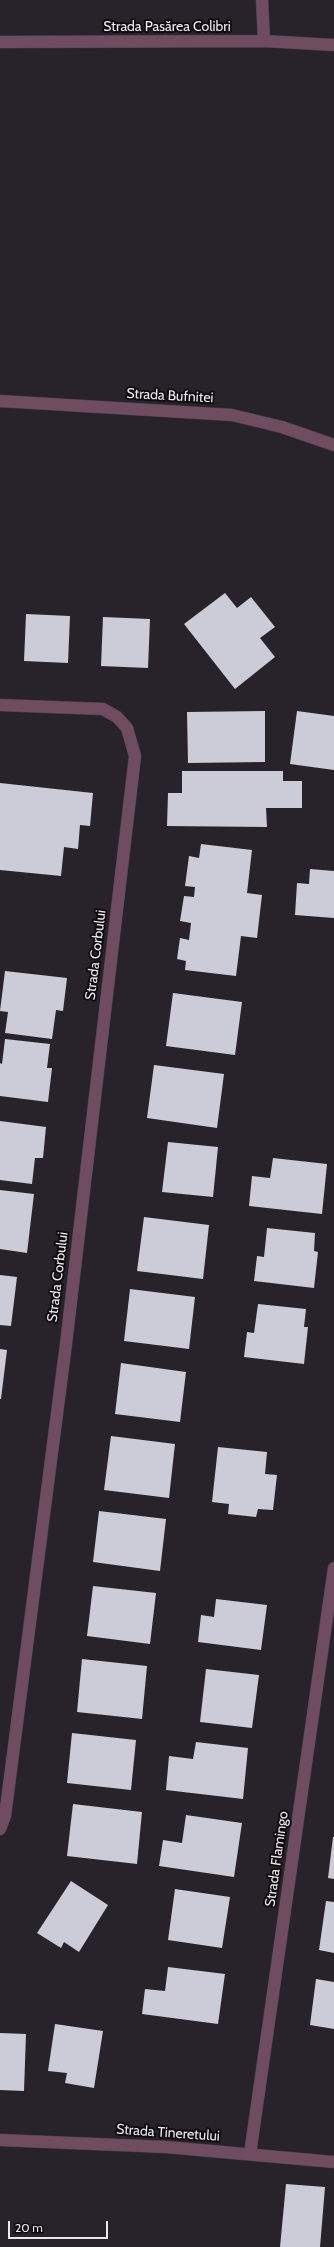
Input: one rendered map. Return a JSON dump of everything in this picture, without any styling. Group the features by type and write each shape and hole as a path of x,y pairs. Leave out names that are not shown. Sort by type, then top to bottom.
{"street":[{"path":"262,0 264,41"},
{"name":"Strada Pasărea Colibri","path":"0,42 264,41 334,45"},
{"name":"Strada Bufnitei","path":"0,401 232,415 282,427 334,445"},
{"name":"Strada Corbului","path":"0,705 103,709 117,717 126,728 135,756 66,1344 6,1816 0,1829"},
{"name":"Strada Flamingo","path":"250,2154 334,1568"},
{"name":"Strada Tineretului","path":"0,2140 166,2147 334,2162"}],"building":[{"path":"225,593 237,608 251,597 275,627 260,638 275,657 235,689 184,624"},
{"path":"26,614 70,616 68,663 24,661"},
{"path":"103,617 150,619 148,668 101,666"},
{"path":"265,711 265,762 188,763 187,712"},
{"path":"297,711 334,716 334,770 290,764"},
{"path":"182,771 283,771 283,781 302,781 302,808 266,808 267,827 167,826 168,793 182,793"},
{"path":"0,783 93,793 90,826 80,825 78,849 64,847 61,876 0,870"},
{"path":"201,844 252,850 247,893 262,895 257,938 241,936 236,976 185,970 186,961 177,959 180,938 189,940 191,923 180,921 184,896 194,897 195,887 185,886 189,856 199,858"},
{"path":"310,869 334,871 334,918 295,915 297,883 309,884"},
{"path":"5,971 67,978 63,1011 56,1010 52,1039 5,1033 8,1012 0,1011"},
{"path":"173,993 242,1002 235,1055 166,1046"},
{"path":"5,1039 50,1044 47,1068 52,1068 48,1102 0,1096 0,1063 2,1064"},
{"path":"154,1065 224,1074 217,1128 147,1118"},
{"path":"0,1121 46,1127 43,1158 35,1158 32,1184 0,1180"},
{"path":"168,1142 218,1147 213,1197 162,1192"},
{"path":"273,1158 327,1164 322,1214 249,1206 252,1176 270,1178"},
{"path":"0,1190 34,1194 27,1253 0,1249"},
{"path":"144,1217 209,1225 203,1279 137,1271"},
{"path":"267,1228 315,1233 314,1251 318,1252 314,1288 254,1281 257,1256 264,1257"},
{"path":"0,1275 17,1277 11,1326 0,1325"},
{"path":"130,1289 195,1297 189,1349 124,1341"},
{"path":"258,1304 306,1309 304,1327 308,1327 304,1364 244,1357 247,1332 254,1333"},
{"path":"0,1349 7,1350 1,1399 0,1399"},
{"path":"121,1363 186,1372 180,1422 115,1414"},
{"path":"111,1436 175,1444 169,1498 104,1490"},
{"path":"218,1447 267,1452 265,1474 277,1475 273,1510 258,1509 256,1517 228,1514 229,1504 212,1502"},
{"path":"99,1511 166,1519 160,1571 93,1562"},
{"path":"93,1586 156,1593 150,1644 87,1636"},
{"path":"216,1599 267,1605 261,1650 198,1642 201,1615 214,1617"},
{"path":"82,1659 147,1666 142,1719 77,1712"},
{"path":"206,1669 259,1675 252,1728 200,1722"},
{"path":"72,1733 136,1740 131,1790 67,1783"},
{"path":"196,1742 248,1748 243,1799 166,1790 169,1756 193,1759"},
{"path":"73,1804 142,1812 137,1864 67,1856"},
{"path":"186,1815 242,1823 234,1877 159,1866 163,1840 182,1843"},
{"path":"334,1837 334,1879 328,1878"},
{"path":"71,1881 108,1905 79,1952 64,1942 61,1948 37,1933"},
{"path":"175,1889 230,1897 222,1948 168,1940"},
{"path":"326,1901 334,1902 334,1953 319,1950"},
{"path":"168,1967 225,1974 218,2024 142,2014 145,1989 165,1991"},
{"path":"316,1979 334,1982 334,2029 310,2025"},
{"path":"55,2024 103,2031 94,2088 65,2083 67,2073 48,2071"},
{"path":"0,2033 26,2034 24,2091 0,2090"},
{"path":"286,2184 325,2187 320,2247 280,2247"}]}
